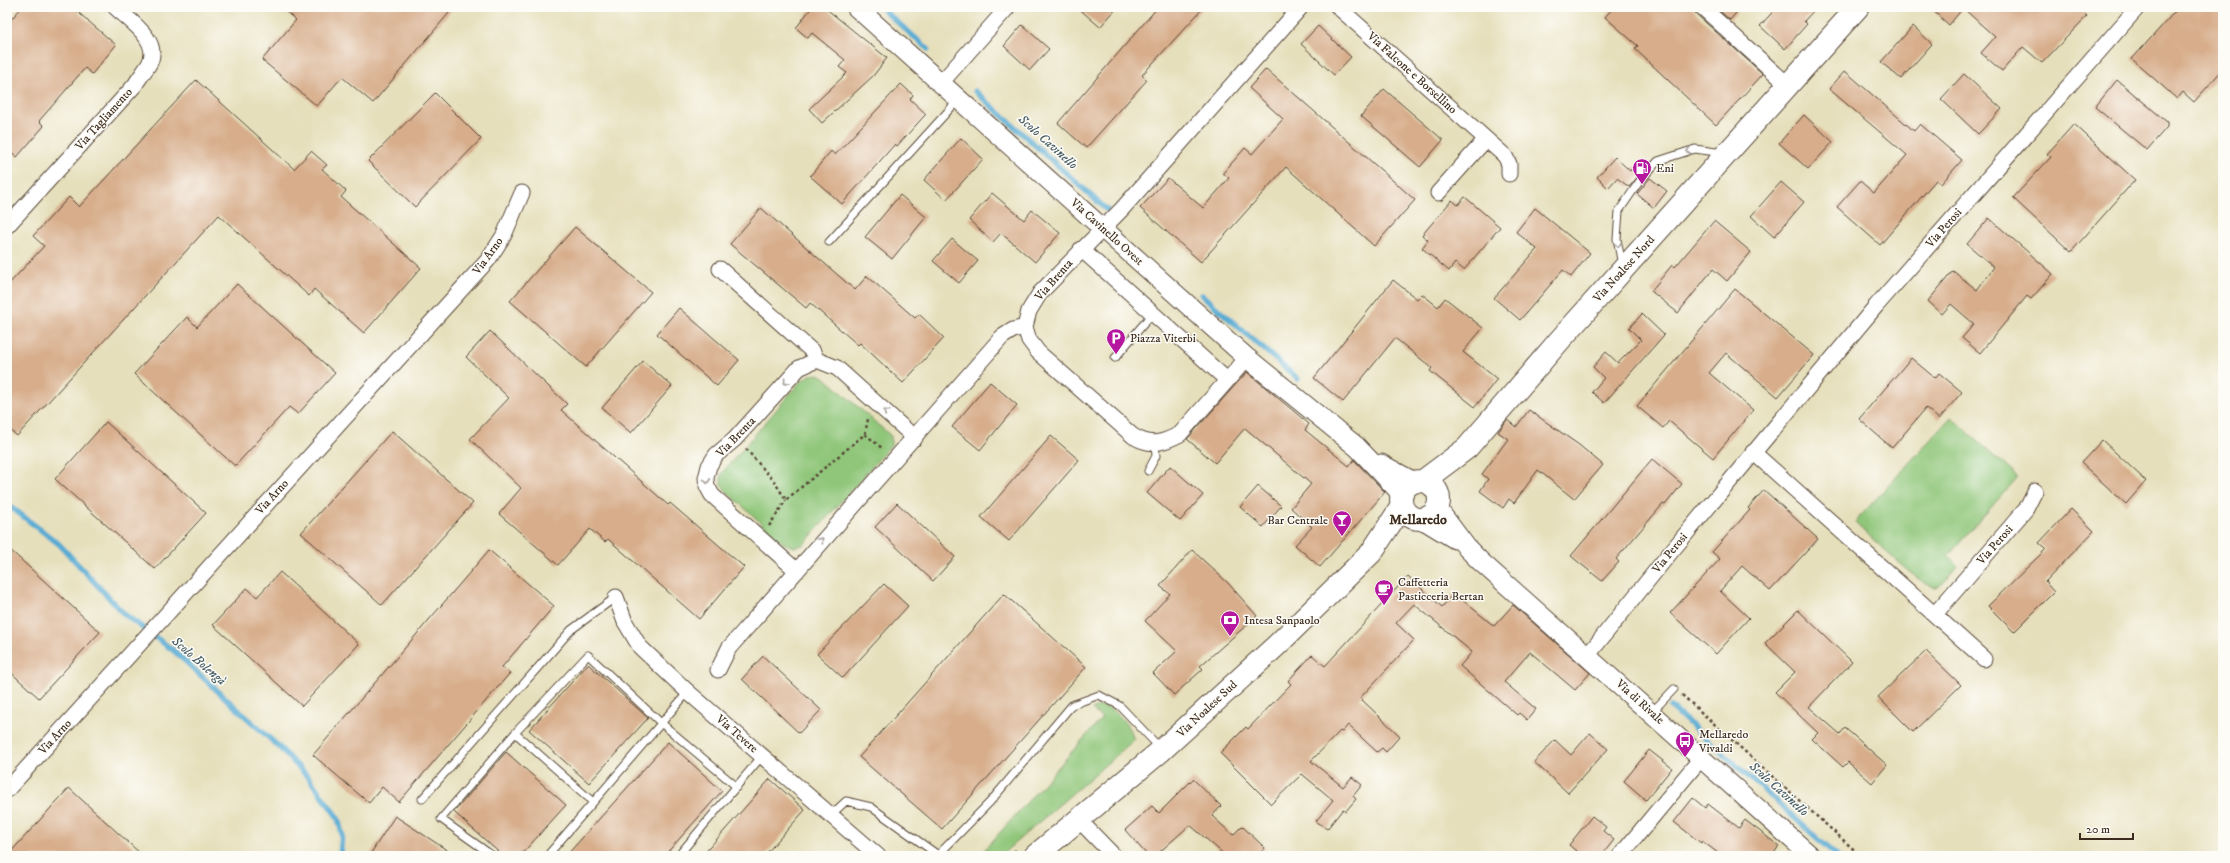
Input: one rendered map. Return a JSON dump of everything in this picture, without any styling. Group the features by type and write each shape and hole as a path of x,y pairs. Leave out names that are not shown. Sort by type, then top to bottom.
{"main road":[{"name":"Via Noalese Nord","path":"1419,500 1858,7"},
{"name":"Via Noalese Sud","path":"1035,856 1162,750 1277,645 1371,553 1419,500"}],"street":[{"name":"Via Tagliamento","path":"7,226 135,85 150,63 152,51 148,38 115,7"},
{"name":"Via Cavinello Ovest","path":"856,7 1247,358 1419,500"},
{"path":"941,83 1008,7"},
{"name":"Via Brenta","path":"1025,327 1029,311 1040,293 1103,228 1301,7"},
{"name":"Via Falcone e Borsellino","path":"1338,7 1505,156 1509,164 1509,174"},
{"path":"1702,7 1788,85"},
{"name":"Via Perosi","path":"1588,655 1753,452 1891,289 2138,7"},
{"path":"1438,193 1486,139"},
{"name":"Via Arno","path":"7,790 488,260 504,235 522,193"},
{"path":"1081,249 1227,380"},
{"path":"720,269 813,352 817,360 837,368 915,438"},
{"path":"718,670 729,648 797,571 817,545 915,438 1002,337 1013,330 1025,327 1029,340 1038,352 1133,436 1143,442 1155,444 1166,441 1180,434 1247,358"},
{"name":"Via Brenta","path":"797,571 712,495 707,486 706,478 709,466 716,455 735,439 799,368 817,360"},
{"path":"1753,452 1984,659"},
{"name":"Via Perosi","path":"1935,614 2026,509 2034,490"},
{"name":"Via di Rivale","path":"1419,500 1468,548 1811,856"},
{"name":"Via Tevere","path":"616,597 625,622 640,647 688,692 878,856"},
{"path":"1620,856 1702,757"},
{"path":"1078,819 1114,856"}],"lane":[{"path":"829,242 959,99"},
{"path":"1623,270 1617,239 1619,211 1639,182 1658,160 1695,149 1727,153"},
{"path":"1115,358 1152,314"},
{"path":"1148,471 1156,456 1155,444"},
{"path":"422,799 571,630 616,597"},
{"path":"493,856 440,819 515,733 588,655 660,722 737,787"},
{"path":"1652,712 1674,689"},
{"path":"548,856 592,801 688,692"},
{"path":"831,815 846,801 871,807 938,855 990,802 1072,705 1099,695 1120,706 1162,750"},
{"path":"515,733 592,801"},
{"path":"678,856 762,756"}],"path":[{"path":"766,530 786,500 865,434 868,420 867,416"},
{"path":"865,434 888,453"},
{"path":"742,445 774,481 786,500"},
{"path":"1674,689 1687,699 1861,856"}],"green space":[{"path":"819,374 891,436 891,445 803,545 794,547 783,543 727,492 721,484 721,474 801,381 810,375"},
{"path":"1951,417 2018,477 1948,556 1958,566 1945,581 1936,587 1919,579 1855,522"},
{"path":"1099,706 1111,709 1116,713 1126,724 1134,740 1000,856 979,856 1102,718 1092,710"}],"building":[{"path":"22,7 72,7 116,45 92,74 85,68 39,121 44,126 17,157 7,148 7,24"},
{"path":"280,7 454,7 373,103 342,77 317,106 262,60 296,20"},
{"path":"812,7 824,7 887,58 873,76 822,123 809,109 847,73 839,67 845,60 812,33 808,38 796,28"},
{"path":"1077,7 1118,7 1100,27"},
{"path":"1158,7 1204,7 1142,75 1147,80 1086,148 1058,123"},
{"path":"1614,7 1693,7 1696,14 1763,74 1716,125 1635,49 1638,46 1605,17"},
{"path":"1715,7 1741,7 1730,20"},
{"path":"1777,7 1817,7 1804,21 1807,24 1785,49 1760,26"},
{"path":"1929,7 2078,7 2087,16 2042,63 2023,47 2002,71 1981,53 1995,37 1963,8 1949,25"},
{"path":"2179,7 2223,7 2223,69 2194,102 2183,92 2177,99 2132,59"},
{"path":"1022,25 1049,49 1030,70 1004,46"},
{"path":"1318,26 1351,57 1334,75 1301,44"},
{"path":"1913,26 1932,44 1901,79 1881,62"},
{"path":"1266,69 1415,200 1374,246 1286,167 1201,262 1140,208 1168,178 1203,208 1229,178 1223,173 1245,148 1252,154 1283,119 1249,88"},
{"path":"1845,71 1914,131 1920,124 1962,160 1941,184 1936,180 1880,245 1837,207 1860,181 1874,193 1907,155 1829,89"},
{"path":"1964,74 2002,109 1978,134 1941,99"},
{"path":"196,80 294,169 311,151 327,165 322,169 346,191 341,197 421,268 364,333 314,289 309,296 219,215 17,436 7,427 7,286 44,246 33,236 69,197 79,207"},
{"path":"2117,80 2167,122 2167,127 2147,150 2095,107"},
{"path":"901,84 913,95 910,99 926,114 897,146 895,144 842,204 810,176 831,151 835,155"},
{"path":"1384,89 1443,140 1420,167 1361,116"},
{"path":"435,93 481,139 415,207 368,161"},
{"path":"1804,115 1833,142 1808,169 1779,143"},
{"path":"2074,124 2135,180 2071,252 2013,198 2051,157 2047,154"},
{"path":"961,138 983,159 946,200 924,180"},
{"path":"1615,157 1630,171 1634,166 1642,172 1629,187 1617,178 1608,188 1597,177"},
{"path":"1650,178 1667,191 1654,208 1637,194"},
{"path":"1781,182 1804,202 1774,237 1751,216"},
{"path":"992,193 1024,220 1032,210 1060,233 1035,262 1001,233 993,242 969,220"},
{"path":"900,195 926,217 892,259 865,237"},
{"path":"1465,197 1500,227 1464,270 1455,263 1449,271 1422,248 1428,240 1422,235 1452,200 1458,205"},
{"path":"761,208 855,290 867,276 915,318 919,314 944,338 903,383 860,343 858,345 810,303 806,308 730,244"},
{"path":"1535,208 1590,253 1571,277 1563,270 1520,320 1494,298 1537,249 1516,232"},
{"path":"1989,218 2053,274 2031,299 2027,296 1980,353 1962,338 1974,324 1951,304 1942,314 1928,301 1953,271 1977,290 1994,267 1967,244"},
{"path":"1714,221 1751,252 1727,281 1713,269 1678,313 1651,291 1672,265 1675,267"},
{"path":"575,227 651,292 586,367 510,301"},
{"path":"952,239 978,261 959,283 933,261"},
{"path":"1393,280 1417,299 1422,294 1438,307 1445,298 1483,328 1463,352 1497,379 1475,407 1430,371 1432,368 1395,338 1343,402 1314,378"},
{"path":"237,284 335,373 298,414 289,407 235,466 134,374 187,317 197,327"},
{"path":"1735,289 1814,355 1778,397 1726,353 1709,373 1753,410 1713,458 1669,421 1663,428 1637,406"},
{"path":"679,308 739,360 717,386 657,334"},
{"path":"1642,314 1664,335 1604,403 1592,392 1604,378 1593,367 1606,352 1618,363 1641,340 1629,328"},
{"path":"490,331 567,404 561,410 668,505 670,503 744,567 699,619 608,539 605,542 590,529 558,565 499,514 521,488 470,439 509,398 466,357"},
{"path":"1911,358 1935,378 1939,373 1962,392 1939,419 1926,408 1892,448 1859,419"},
{"path":"643,361 672,386 631,433 602,408"},
{"path":"1247,372 1309,424 1305,430 1349,466 1354,460 1385,492 1320,567 1295,545 1312,527 1291,508 1311,484 1245,428 1215,463 1187,439"},
{"path":"990,382 1017,405 980,450 952,427"},
{"path":"1529,410 1579,445 1603,465 1574,499 1538,470 1514,503 1509,499 1503,508 1480,491 1488,479 1482,474 1508,439 1498,432 1507,420 1516,427"},
{"path":"106,422 206,513 155,569 55,479"},
{"path":"392,431 473,503 382,605 301,533"},
{"path":"1051,436 1079,460 1009,541 981,517"},
{"path":"2102,440 2146,481 2126,504 2081,463"},
{"path":"1652,459 1682,484 1616,559 1619,562 1602,581 1571,556"},
{"path":"1170,466 1203,495 1180,521 1147,493"},
{"path":"1258,486 1281,506 1263,527 1240,507"},
{"path":"1764,490 1818,539 1770,591 1742,566 1720,591 1749,618 1716,654 1670,613 1720,559 1712,552 1750,510 1748,508"},
{"path":"897,503 955,557 933,581 875,527"},
{"path":"2071,509 2094,531 2045,582 2054,592 2014,632 1988,606 2046,549 2039,543"},
{"path":"7,547 100,632 39,698 7,669"},
{"path":"489,550 554,606 502,667 510,673 399,802 382,787 369,803 313,755"},
{"path":"1192,550 1228,583 1257,616 1200,666 1203,669 1174,695 1153,673 1177,651 1145,621 1170,594 1160,586"},
{"path":"280,572 359,644 302,706 213,625 247,588 257,597"},
{"path":"1408,576 1442,607 1454,593 1494,626 1513,605 1590,673 1575,690 1530,652 1504,682 1536,709 1527,720 1519,713 1517,715 1460,666 1472,652 1414,604 1396,623 1414,640 1360,698 1400,736 1386,752 1382,748 1377,752 1348,725 1342,732 1340,731 1311,761 1343,787 1352,777 1362,785 1353,796 1356,799 1346,811 1343,809 1327,829 1316,821 1333,800 1302,774 1271,804 1220,753 1246,727 1248,729 1291,684 1288,681 1312,655 1325,666"},
{"path":"884,584 908,606 843,678 817,654"},
{"path":"1004,594 1086,667 942,829 859,757"},
{"path":"1798,610 1852,662 1809,707 1840,734 1845,728 1887,765 1872,783 1848,762 1843,767 1812,739 1818,733 1775,692 1795,672 1765,643"},
{"path":"1926,651 1961,685 1913,732 1878,697"},
{"path":"763,656 821,710 799,733 742,679"},
{"path":"588,664 648,718 589,783 529,730"},
{"path":"1590,733 1608,749 1568,793 1534,762 1555,740 1571,755"},
{"path":"668,742 722,791 664,856 566,856"},
{"path":"1649,750 1672,768 1646,800 1624,781"},
{"path":"506,752 566,805 520,856 503,856 454,812"},
{"path":"770,779 805,810 764,856 702,856"},
{"path":"1193,779 1221,806 1212,816 1233,835 1242,826 1265,848 1258,856 1226,856 1190,825 1155,856 1148,856 1125,830 1152,806 1159,813"},
{"path":"69,788 143,856 7,856"},
{"path":"1693,798 1705,808 1708,804 1739,828 1745,820 1779,846 1772,856 1722,856 1702,841 1701,843 1674,822"},
{"path":"395,816 456,856 369,856"},
{"path":"1592,816 1606,827 1603,831 1614,840 1601,856 1582,856 1569,845"}],"waterway":[{"name":"Scolo Cavinello","path":"880,7 928,49"},
{"name":"Scolo Cavinello","path":"975,91 1107,210"},
{"name":"Scolo Cavinello","path":"1202,295 1298,379"},
{"name":"Scolo Bolengà","path":"7,504 59,544 124,614 174,651 279,747 309,778 338,818 342,834 340,856"},
{"name":"Scolo Cavinello","path":"1671,707 1837,856"}],"place":[{"name":"Eni","path":"1642,185"},
{"name":"Piazza Viterbi","path":"1116,355"},
{"name":"Bar Centrale","path":"1342,537"},
{"name":"Caffetteria Pasticceria Bertan","path":"1384,606"},
{"name":"Intesa Sanpaolo","path":"1230,637"},
{"name":"Mellaredo Vivaldi","path":"1685,758"}],"district":[{"name":"Mellaredo","path":"1418,520"}]}
